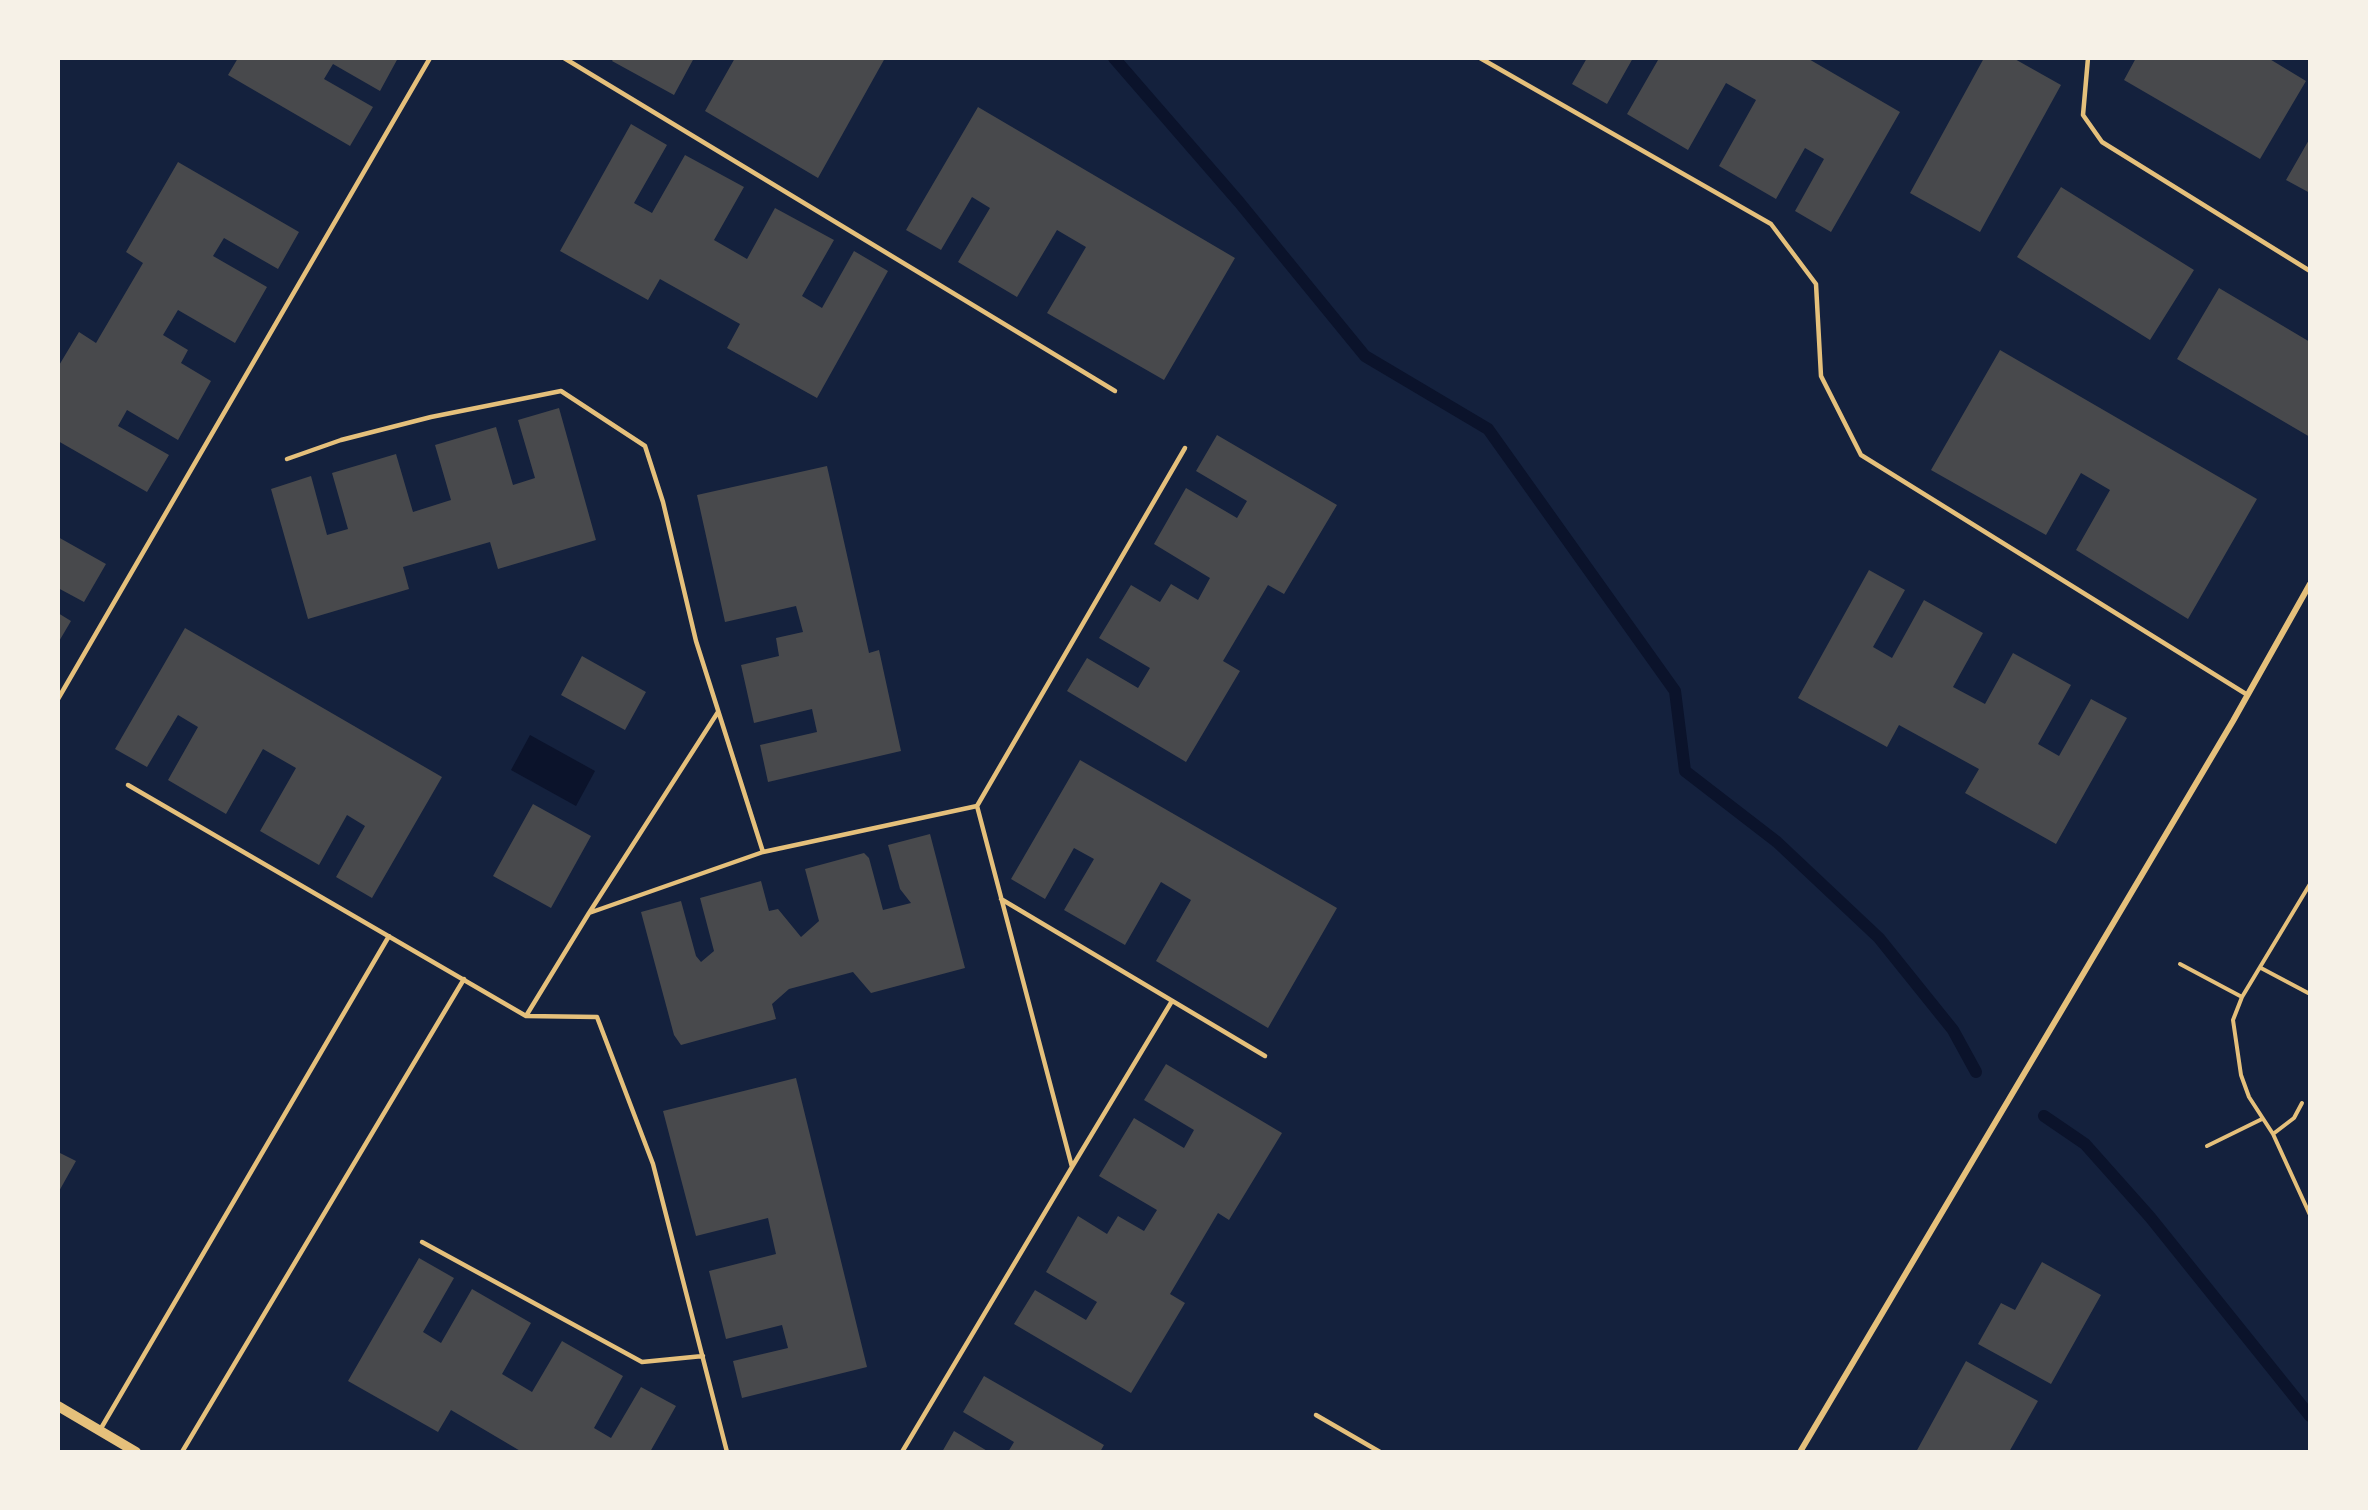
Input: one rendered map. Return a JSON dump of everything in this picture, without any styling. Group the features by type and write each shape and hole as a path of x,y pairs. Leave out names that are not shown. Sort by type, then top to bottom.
{"street":[{"path":"1800,1452 2072,994 2310,584"},
{"path":"58,1406 136,1452"}],"lane":[{"path":"58,699 430,58"},
{"path":"564,58 1115,391"},
{"path":"1480,58 1771,224 1816,284 1821,376 1861,455 2246,694"},
{"path":"2088,58 2083,115 2102,142 2310,271"},
{"path":"287,459 341,440 419,420 561,391 645,446 663,502 696,642 763,852"},
{"path":"1072,1167 977,806 1185,448"},
{"path":"526,1016 718,712"},
{"path":"128,785 526,1016 597,1017 653,1164 727,1452"},
{"path":"589,913 763,852 977,806"},
{"path":"1001,899 1265,1056"},
{"path":"100,1430 389,936"},
{"path":"182,1452 464,979"},
{"path":"902,1452 1172,1001"},
{"path":"422,1242 642,1362 703,1356"},
{"path":"1316,1414 1380,1452"}],"path":[{"path":"2310,884 2242,997 2233,1020 2241,1075 2262,1119 2273,1134 2310,1215"},
{"path":"2180,964 2242,997"},
{"path":"2261,968 2310,994"},
{"path":"2273,1134 2294,1118 2302,1103"},
{"path":"2207,1146 2262,1119"}],"water":[{"path":"530,735 595,771 576,806 511,770"}],"building":[{"path":"238,58 398,58 380,91 333,64 324,79 373,107 350,146 228,75"},
{"path":"614,58 694,58 674,95 612,61"},
{"path":"735,58 885,58 818,178 705,111"},
{"path":"1587,58 1633,58 1607,104 1572,84"},
{"path":"1655,58 1807,58 1900,112 1831,232 1795,211 1824,159 1805,148 1776,199 1719,166 1756,100 1726,83 1688,150 1627,114 1658,60"},
{"path":"1984,58 2013,58 2061,85 1980,232 1910,193"},
{"path":"2136,58 2268,58 2306,81 2260,159 2124,80"},
{"path":"978,107 1235,258 1164,380 1047,313 1086,247 1057,230 1017,297 958,262 990,208 972,197 941,250 906,230"},
{"path":"631,124 667,145 634,203 652,213 685,155 744,187 714,240 747,259 775,208 834,240 802,296 822,308 854,251 888,271 817,398 727,348 740,324 660,279 648,300 560,251"},
{"path":"2310,138 2310,193 2286,180"},
{"path":"178,162 299,232 278,269 224,238 213,256 267,287 235,343 178,310 163,335 188,350 181,363 211,381 178,440 127,410 118,426 169,455 147,492 58,441 58,367 79,332 96,343 143,263 126,252"},
{"path":"2061,187 2194,270 2150,340 2017,257"},
{"path":"2219,288 2310,342 2310,437 2177,359"},
{"path":"2000,350 2257,499 2188,619 2076,550 2110,490 2081,473 2046,535 1931,470"},
{"path":"559,408 596,540 498,569 490,542 403,567 409,589 308,619 271,489 311,476 327,535 348,529 332,473 396,454 413,512 451,500 435,445 496,427 513,485 535,478 518,420"},
{"path":"1217,435 1337,505 1284,594 1268,585 1223,661 1240,671 1186,762 1067,691 1087,658 1138,688 1150,668 1099,638 1131,585 1160,602 1171,584 1198,600 1210,578 1154,544 1186,488 1237,518 1247,501 1196,471"},
{"path":"827,466 869,653 879,650 901,751 768,782 760,745 817,732 812,709 754,723 741,665 779,656 776,638 803,632 796,606 725,622 697,495"},
{"path":"58,537 106,564 84,602 58,588"},
{"path":"1869,570 1905,590 1873,647 1892,658 1924,600 1983,633 1953,687 1985,704 2013,653 2071,685 2038,744 2059,756 2091,699 2127,718 2056,844 1965,793 1979,769 1899,725 1887,747 1798,698"},
{"path":"58,613 71,621 58,643"},
{"path":"185,628 442,777 372,898 336,877 365,826 347,815 319,865 260,831 296,768 263,749 226,814 168,780 198,727 178,715 147,767 115,749"},
{"path":"582,656 646,692 625,730 561,695"},
{"path":"1080,760 1337,908 1268,1028 1156,961 1191,900 1161,882 1125,945 1064,910 1094,859 1074,848 1045,899 1011,879"},
{"path":"533,804 591,836 551,908 493,876"},
{"path":"930,834 965,968 871,993 853,972 789,989 772,1004 776,1019 681,1045 674,1035 641,912 681,901 696,956 701,962 714,951 700,898 761,881 769,911 778,909 801,937 819,921 805,869 864,853 869,858 883,910 911,903 900,889 888,845"},
{"path":"1166,1064 1282,1133 1229,1220 1218,1213 1170,1294 1185,1303 1131,1393 1014,1324 1035,1290 1086,1320 1097,1302 1046,1272 1078,1216 1107,1234 1118,1216 1144,1231 1157,1210 1099,1176 1134,1118 1184,1148 1194,1130 1144,1100"},
{"path":"796,1078 867,1367 742,1398 733,1361 788,1348 782,1325 726,1339 709,1271 776,1254 768,1218 696,1236 663,1111"},
{"path":"58,1152 76,1161 58,1193"},
{"path":"419,1258 454,1278 423,1332 441,1343 472,1289 531,1323 502,1374 532,1392 562,1341 623,1376 594,1428 611,1438 641,1387 676,1406 650,1452 522,1452 451,1410 438,1432 348,1381"},
{"path":"2042,1262 2101,1295 2051,1384 1978,1344 2001,1303 2015,1310"},
{"path":"1966,1361 2038,1401 2009,1452 1916,1452"},
{"path":"984,1376 1104,1445 1100,1452 1008,1452 1014,1442 963,1412"},
{"path":"954,1431 989,1452 942,1452"}],"waterway":[{"path":"1114,58 1239,202 1365,356 1488,429 1675,691 1685,771 1777,842 1879,938 1953,1030 1976,1072"},
{"path":"2044,1116 2085,1144 2150,1217 2310,1416"}]}
